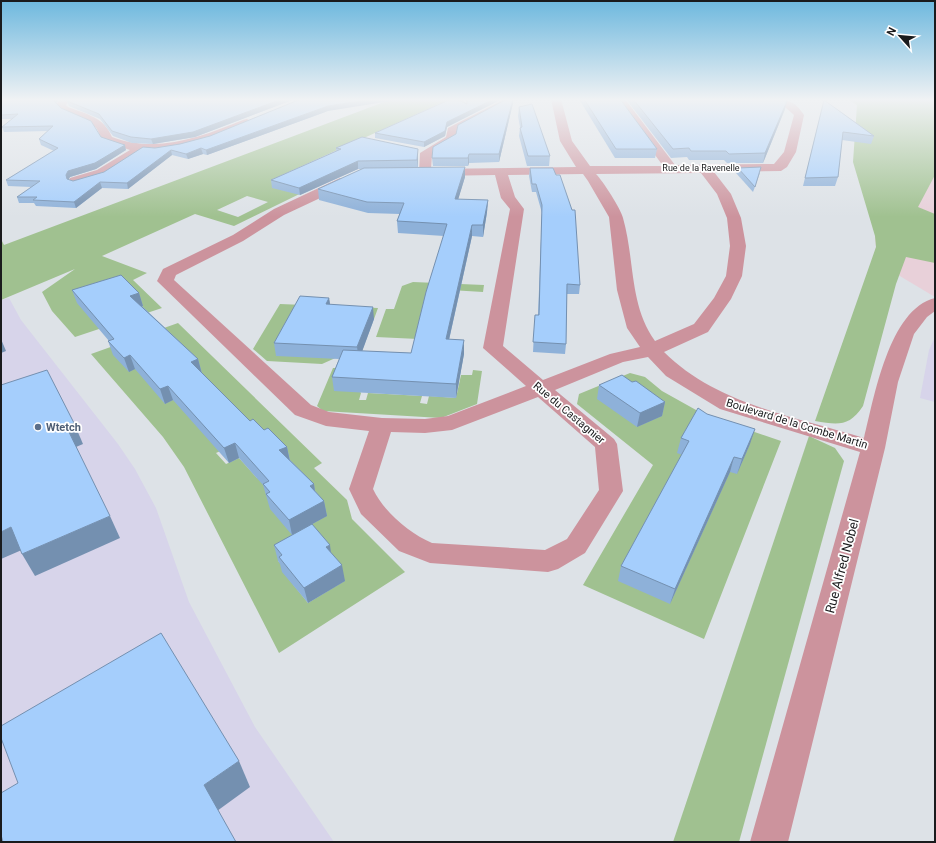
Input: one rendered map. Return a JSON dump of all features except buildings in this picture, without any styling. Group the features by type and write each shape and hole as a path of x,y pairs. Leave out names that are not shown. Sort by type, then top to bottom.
{"street":[{"path":"106,138 115,143 141,148 184,144 200,138"},
{"path":"426,172 420,152 451,138"},
{"name":"Boulevard de la Combe Martin","path":"565,138 578,161 587,170 616,217 626,290 636,328 652,350 673,372 728,404 873,448"},
{"path":"649,138 671,168"},
{"name":"Rue de la Ravenelle","path":"587,170 777,168 783,165 788,158 793,138"},
{"path":"75,180 101,173 141,148"},
{"path":"356,175 279,212 238,238 169,272 165,281 303,410 326,419 382,425 425,426 452,423 617,358 652,350 702,328 722,299 734,276 738,246 734,218 724,194 705,169"},
{"path":"411,172 587,170"},
{"name":"Rue du Castagnier","path":"382,425 361,488 370,508 408,544 430,553 548,561 576,546 611,491 606,444 493,348 517,209 508,198 501,172"},
{"name":"Rue Alfred Nobel","path":"768,842 873,448 888,382 904,333 921,313 935,303"}],"shaded area":[{"path":"935,157 935,297 873,260 876,247 875,236"},
{"path":"9,298 21,320 118,444 135,469 156,508 189,602 255,727 334,842 1,842 1,300"},
{"path":"935,337 935,402 920,398 929,350"}],"green space":[{"path":"287,138 363,138 271,180 324,182 234,226 195,214 102,256 147,273 133,280 162,308 75,337 52,311 42,292 75,269 1,300 1,239 4,245","holes":["247,196 268,202 238,217 217,210"]},
{"path":"855,138 935,138 935,175 918,207 935,214 935,263 906,257 896,284 863,406 853,418 837,424 815,421 876,247 875,236 853,162"},
{"path":"413,282 484,285 483,292 434,289 418,339 376,337 386,309 394,309 402,286"},
{"path":"280,304 378,308 374,319 364,318 351,351 322,364 267,361 253,349"},
{"path":"178,323 322,463 314,468 347,500 352,519 405,572 279,653 184,467 163,437 91,354","holes":["257,434 257,478 239,458 226,464 216,453","278,561 344,581 308,603 283,572 286,570"]},
{"path":"333,368 343,368 361,393 359,400 366,400 368,393 422,396 420,403 427,404 429,396 456,398 461,375 472,375 473,370 482,371 477,404 441,418 323,411 317,406"},
{"path":"630,373 645,377 662,391 705,415 781,441 704,639 583,585 653,465 577,404 579,394"},
{"path":"809,436 835,448 844,461 739,842 673,842"}],"place":[{"name":"Wtetch","path":"38,427"}]}
